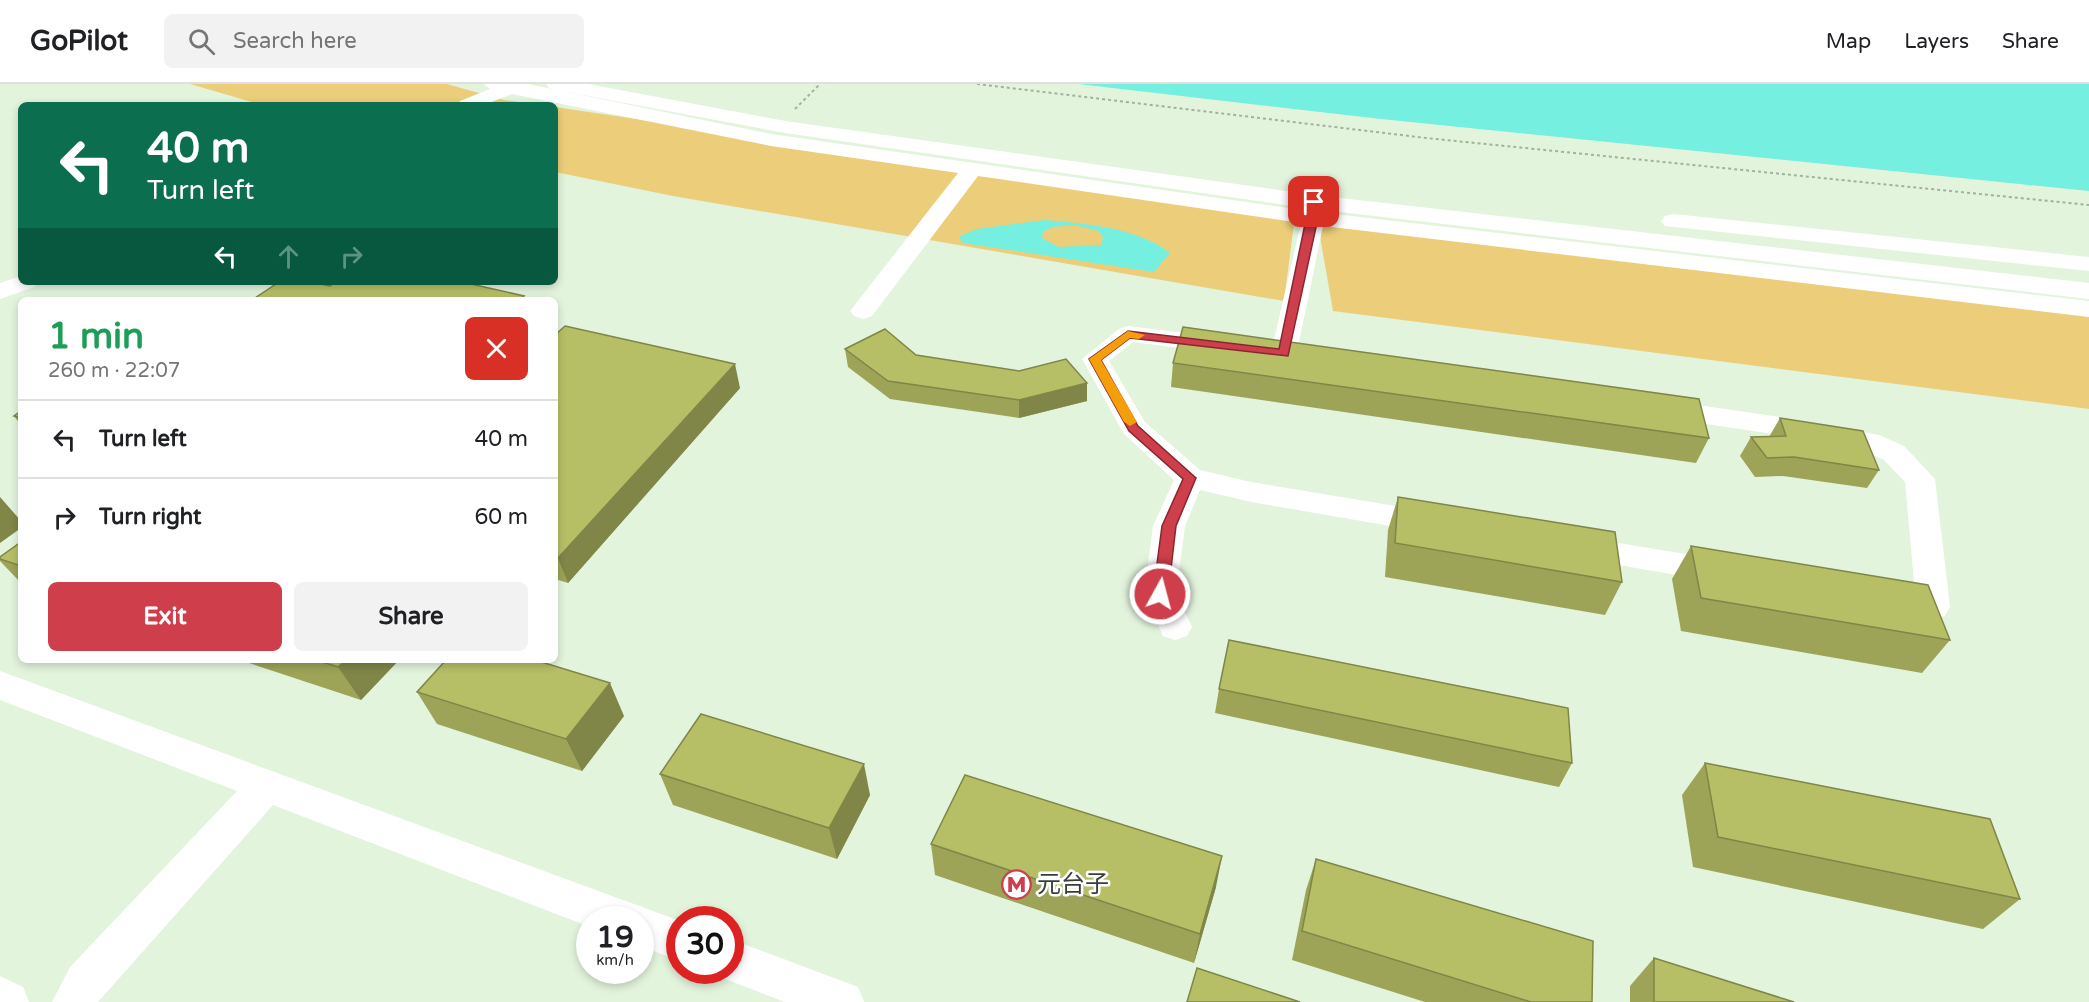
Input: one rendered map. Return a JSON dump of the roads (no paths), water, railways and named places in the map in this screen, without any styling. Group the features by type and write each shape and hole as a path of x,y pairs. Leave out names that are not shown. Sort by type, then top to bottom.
{"main road":[{"path":"556,84 785,127 1314,210 2089,291"},
{"path":"650,84 795,109 1321,183 1569,210"},
{"path":"1652,218 2089,264"}],"street":[{"path":"473,102 508,85 771,140 973,169 2089,309"},
{"path":"863,311 973,169"},
{"path":"1284,353 1314,210"},
{"path":"0,292 18,285"},
{"path":"1128,334 1284,353 1768,424 1869,442 1894,453 1920,479 1934,607 1251,492 1190,478 1134,428 1095,359 1128,334"},
{"path":"1175,627 1160,594 1169,526 1190,478"},
{"path":"0,685 586,906"},
{"path":"74,1002 85,982 267,786"},
{"path":"744,965 842,1002"},
{"path":"0,998 7,1002"}],"water":[{"path":"1078,84 2089,84 2089,191 1381,119"},
{"path":"1045,220 1077,223 1127,232 1157,244 1170,253 1154,272 963,243 958,237 977,229","holes":["1075,225 1099,231 1103,238 1101,245 1059,247 1042,238 1043,232 1052,227"]}],"place":[{"name":"元台子","path":"1016,884"}]}
